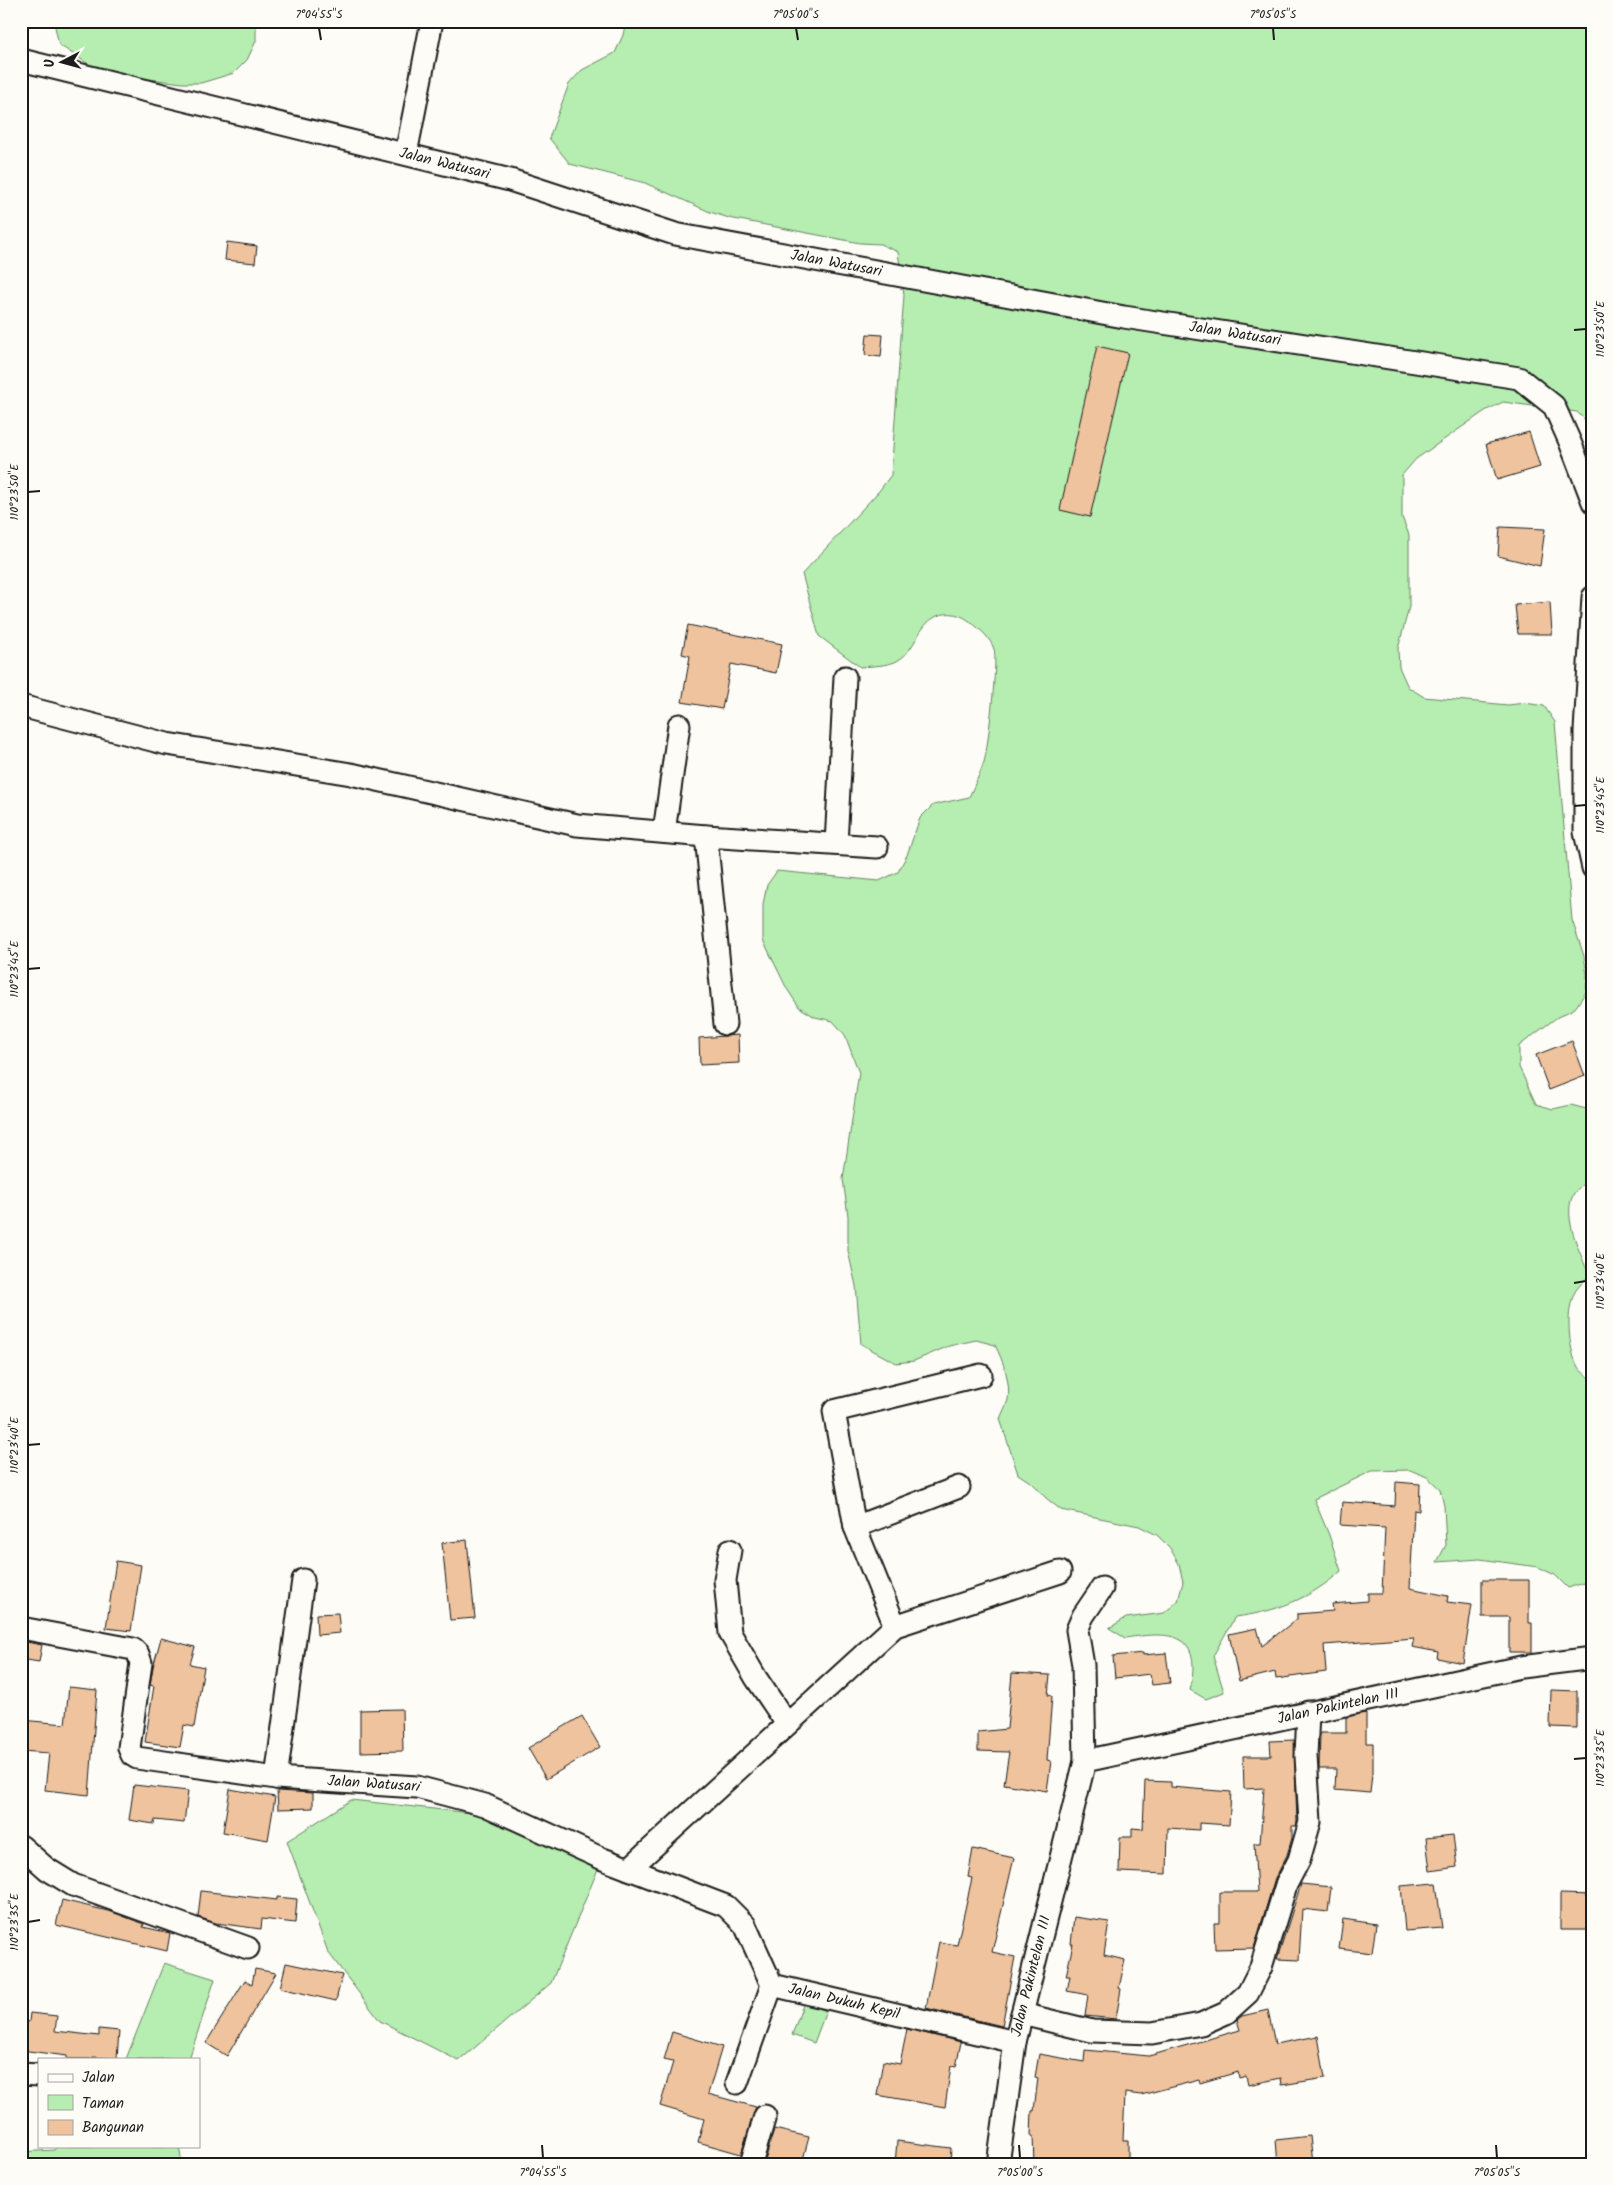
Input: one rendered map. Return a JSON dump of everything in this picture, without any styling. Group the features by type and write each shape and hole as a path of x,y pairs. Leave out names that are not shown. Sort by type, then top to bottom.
{"street":[{"path":"406,154 432,21"},
{"name":"Jalan Watusari","path":"21,60 510,180 675,234 1124,317 1519,378 1554,406 1593,502"},
{"path":"1593,596 1589,729 1589,831 1593,868"},
{"path":"836,844 845,677"},
{"path":"21,706 167,744 351,774 577,825 706,836 877,847"},
{"path":"664,832 679,725"},
{"path":"706,836 725,1024"},
{"path":"895,1626 855,1527 834,1411 981,1375"},
{"path":"855,1527 960,1487"},
{"path":"730,1550 725,1580 730,1633 756,1678 787,1724"},
{"path":"629,1869 895,1626 1060,1572"},
{"path":"276,1778 303,1580"},
{"name":"Jalan Pakintelan III","path":"998,2164 1015,2042 1085,1761 1083,1665 1077,1630 1083,1616 1102,1588"},
{"name":"Jalan Watusari","path":"21,1628 133,1649 138,1654 141,1663 129,1748 132,1755 137,1758 276,1778 417,1787 485,1805 629,1869 726,1906 744,1925 772,1985"},
{"name":"Jalan Pakintelan III","path":"1085,1761 1520,1666 1593,1658"},
{"path":"1022,2014 1092,2031 1152,2033 1201,2024 1226,2014 1248,1993 1261,1967 1286,1885 1299,1860 1310,1822 1306,1756 1308,1712"},
{"path":"21,1846 47,1869 73,1885 248,1948"},
{"name":"Jalan Dukuh Kepil","path":"737,2083 772,1985 1015,2042"},
{"path":"21,2074 38,2075"},
{"path":"751,2164 765,2116"}],"green space":[{"path":"58,21 256,21 256,41 247,60 234,73 201,83 182,83 125,76 90,65 59,45 55,27"},
{"path":"626,21 1593,21 1593,428 1577,412 1503,402 1485,411 1416,459 1402,475 1402,517 1409,535 1409,607 1398,649 1399,667 1408,687 1424,697 1508,705 1525,703 1544,706 1555,722 1572,920 1584,956 1587,974 1586,992 1575,1008 1556,1018 1519,1046 1519,1067 1536,1104 1553,1109 1571,1105 1590,1110 1593,1117 1593,1176 1573,1195 1570,1204 1571,1225 1589,1275 1576,1290 1573,1298 1570,1307 1569,1329 1572,1350 1578,1367 1593,1380 1593,1580 1568,1588 1555,1575 1538,1567 1480,1559 1437,1562 1446,1545 1444,1506 1440,1489 1427,1477 1410,1470 1372,1471 1314,1499 1341,1571 1317,1589 1291,1603 1264,1612 1235,1617 1213,1656 1224,1692 1206,1699 1190,1690 1193,1671 1192,1656 1188,1646 1180,1640 1170,1636 1157,1635 1125,1638 1109,1628 1126,1618 1164,1613 1178,1601 1183,1582 1179,1564 1170,1548 1157,1535 1139,1526 1061,1510 1033,1484 1018,1474 1000,1419 1009,1393 1003,1365 995,1345 976,1340 949,1346 914,1361 896,1363 861,1344 856,1286 848,1251 848,1216 843,1179 859,1073 845,1035 833,1021 815,1017 799,1007 787,989 763,940 763,904 767,885 777,871 879,881 898,872 907,855 920,818 933,805 969,797 986,754 994,686 994,649 982,631 964,617 955,614 942,614 930,620 903,657 893,663 884,665 860,667 819,636 802,574 879,491 891,475 904,295 898,252 880,244 860,243 729,218 710,212 645,183 570,164 549,138 569,84 582,70 615,53 623,35"},
{"path":"351,1800 480,1814 598,1869 551,1983 459,2061 380,2021 328,1952 287,1841"},
{"path":"164,1963 215,1979 189,2058 126,2058"},
{"path":"804,2002 826,2011 814,2043 792,2035"},
{"path":"56,2148 179,2148 182,2164 21,2164 21,2152 54,2150"}],"building":[{"path":"227,242 257,246 255,263 225,260"},
{"path":"867,334 883,335 881,357 865,355"},
{"path":"1097,346 1128,353 1090,517 1060,510"},
{"path":"1529,432 1540,467 1497,480 1486,444"},
{"path":"1500,527 1545,529 1540,566 1498,556"},
{"path":"1550,602 1552,634 1518,634 1515,605"},
{"path":"688,625 782,644 776,673 731,664 722,709 682,702 690,656 682,654"},
{"path":"738,1035 739,1063 700,1065 699,1038"},
{"path":"1572,1041 1585,1076 1549,1090 1536,1055"},
{"path":"1396,1482 1420,1484 1419,1511 1414,1510 1410,1588 1448,1596 1447,1602 1472,1605 1463,1663 1437,1658 1438,1652 1412,1647 1414,1638 1324,1645 1326,1672 1276,1679 1275,1672 1239,1681 1229,1634 1257,1628 1262,1646 1297,1619 1297,1614 1333,1611 1332,1604 1368,1601 1368,1593 1382,1593 1385,1528 1340,1525 1342,1502 1395,1506"},
{"path":"467,1540 475,1618 450,1620 442,1543"},
{"path":"116,1561 141,1565 131,1631 106,1628"},
{"path":"1482,1580 1529,1580 1529,1623 1532,1623 1532,1652 1509,1652 1509,1617 1482,1617"},
{"path":"338,1613 340,1633 317,1635 316,1614"},
{"path":"161,1638 195,1647 190,1664 204,1667 194,1727 184,1725 180,1747 145,1742 154,1686 150,1685"},
{"path":"21,1641 42,1645 39,1662 21,1659"},
{"path":"1143,1653 1143,1655 1166,1653 1170,1683 1152,1685 1150,1674 1115,1678 1113,1656"},
{"path":"1012,1673 1050,1675 1048,1695 1052,1696 1047,1760 1051,1761 1047,1791 1004,1784 1009,1752 978,1751 978,1732 1007,1729"},
{"path":"69,1687 97,1690 89,1795 45,1790 49,1753 21,1751 21,1720 65,1724"},
{"path":"1551,1690 1577,1691 1577,1728 1550,1727"},
{"path":"402,1709 403,1751 360,1752 360,1710"},
{"path":"1366,1713 1366,1743 1373,1743 1373,1774 1370,1793 1335,1790 1336,1769 1319,1769 1320,1733 1346,1733 1346,1717"},
{"path":"582,1716 600,1747 546,1779 528,1748"},
{"path":"1294,1740 1297,1822 1296,1826 1292,1826 1292,1838 1287,1855 1274,1881 1254,1948 1215,1949 1214,1923 1220,1923 1220,1892 1257,1892 1254,1843 1260,1843 1264,1788 1244,1789 1243,1756 1271,1756 1270,1741"},
{"path":"1145,1781 1171,1782 1171,1787 1231,1792 1229,1825 1199,1823 1199,1830 1168,1828 1167,1874 1119,1872 1120,1837 1132,1837 1132,1828 1143,1829"},
{"path":"134,1785 188,1791 184,1823 155,1820 154,1824 129,1820"},
{"path":"230,1789 275,1797 268,1840 223,1832"},
{"path":"277,1791 313,1793 313,1808 278,1809"},
{"path":"1453,1835 1457,1867 1430,1871 1426,1838"},
{"path":"973,1849 1014,1858 992,1952 1015,1957 1002,2026 926,2008 939,1942 957,1945 972,1878 968,1877"},
{"path":"1436,1883 1442,1928 1405,1931 1401,1886"},
{"path":"1301,1884 1331,1887 1328,1912 1302,1909 1299,1960 1277,1959"},
{"path":"201,1891 277,1900 277,1897 297,1899 295,1923 262,1919 261,1929 216,1923 198,1917"},
{"path":"1560,1894 1593,1895 1593,1930 1560,1930"},
{"path":"62,1900 112,1912 144,1924 143,1927 170,1933 167,1951 56,1925"},
{"path":"1074,1917 1109,1922 1104,1955 1125,1960 1119,1988 1121,1989 1116,2019 1085,2016 1088,1995 1067,1991 1070,1976 1066,1976 1073,1944 1071,1944"},
{"path":"1343,1919 1376,1924 1372,1953 1339,1949"},
{"path":"286,1963 342,1975 336,2001 280,1988"},
{"path":"255,1969 276,1973 227,2056 206,2043 245,1980 252,1984"},
{"path":"1268,2010 1275,2044 1318,2036 1325,2078 1282,2085 1281,2078 1248,2085 1246,2076 1239,2078 1238,2072 1200,2083 1199,2080 1141,2095 1125,2093 1123,2140 1128,2140 1128,2161 1066,2161 1066,2164 1034,2164 1033,2136 1031,2136 1032,2110 1034,2110 1038,2078 1035,2077 1039,2054 1084,2062 1085,2050 1149,2056 1240,2030 1237,2020 1242,2016"},
{"path":"30,2013 57,2016 55,2031 99,2036 99,2029 119,2031 117,2058 67,2058 67,2056 21,2050 21,2020 29,2022"},
{"path":"907,2029 961,2042 956,2067 951,2066 945,2107 877,2095 883,2061 900,2064"},
{"path":"672,2032 722,2047 708,2094 756,2107 741,2154 698,2142 704,2119 660,2106 673,2062 664,2060"},
{"path":"774,2129 809,2137 802,2163 791,2160 790,2164 774,2164 765,2161"},
{"path":"1310,2136 1313,2164 1278,2164 1276,2140"},
{"path":"897,2141 951,2148 950,2164 895,2164"}]}
